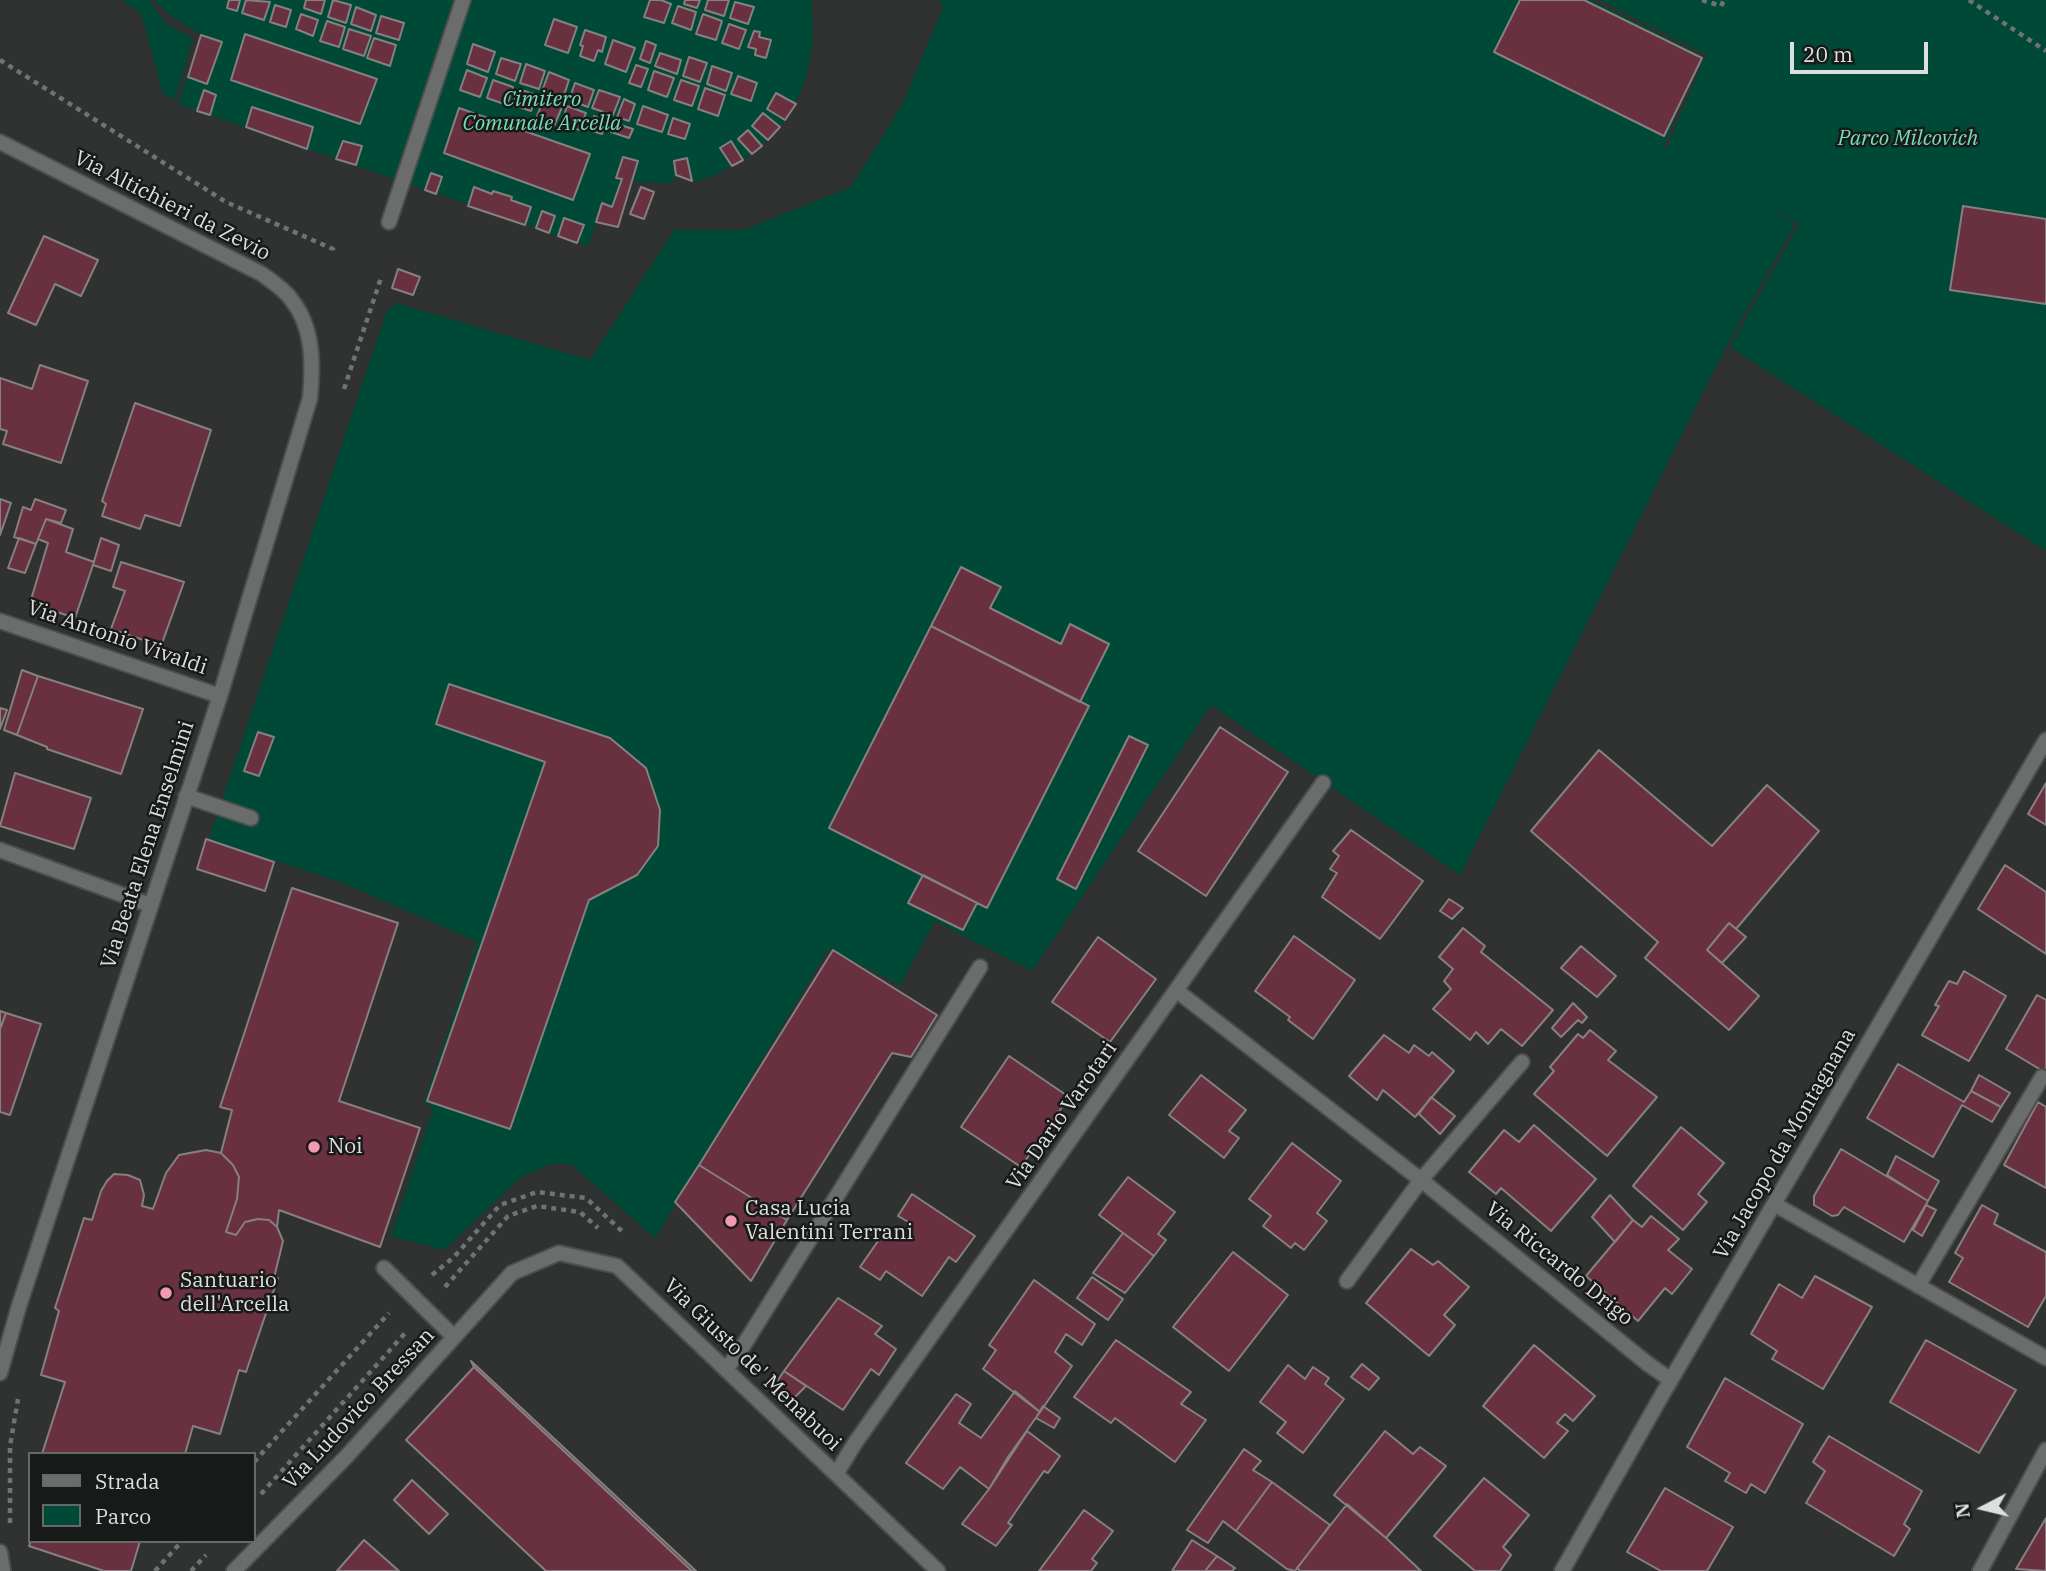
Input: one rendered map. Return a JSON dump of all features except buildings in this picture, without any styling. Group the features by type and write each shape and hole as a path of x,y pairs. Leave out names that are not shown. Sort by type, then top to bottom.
{"street":[{"path":"389,222 463,0"},
{"name":"Via Altichieri da Zevio","path":"0,142 262,274 291,298 307,327"},
{"name":"Via Beata Elena Enselmini","path":"0,1373 19,1306 220,696 310,398 313,362 307,327"},
{"name":"Via Antonio Vivaldi","path":"0,621 220,696"},
{"name":"Via Jacopo da Montagnana","path":"1562,1571 2046,740"},
{"name":"Via Dario Varotari","path":"836,1474 855,1443 1323,783"},
{"path":"186,796 251,818"},
{"path":"0,850 150,905"},
{"path":"726,1369 740,1351 980,967"},
{"name":"Via Riccardo Drigo","path":"1177,991 1421,1180 1671,1380"},
{"path":"1347,1281 1421,1180 1522,1062"},
{"path":"1917,1286 2042,1077"},
{"path":"1774,1204 2046,1358"},
{"name":"Via Giusto de' Menabuoi","path":"512,1273 559,1253 617,1266 937,1571"},
{"path":"384,1268 454,1338"},
{"name":"Via Ludovico Bressan","path":"234,1571 346,1457 512,1273"},
{"path":"1980,1571 2046,1450"},
{"path":"0,1552 3,1571"}],"path":[{"path":"1702,0 1721,6 1724,0"},
{"path":"1969,0 2046,51"},
{"path":"0,60 226,202 333,249 333,255"},
{"path":"256,1460 382,1320 454,1257"},
{"path":"256,1501 464,1266"},
{"path":"155,1571 180,1543"}],"green space":[{"path":"122,0 149,0 166,24 193,38 175,99 163,94 141,13"},
{"name":"Cimitero Comunale Arcella","path":"154,0 811,0 813,26 807,74 799,96 773,135 754,152 723,171 701,180 691,181 676,175 671,183 632,182 618,227 596,223 588,246 178,104 201,35 170,15"},
{"name":"Parco Milcovich","path":"936,0 1591,0 1699,54 1664,147 1666,149 1706,54 1599,0 2046,0 2046,551 1730,347 1799,224 1762,204 1795,224 1726,347 1460,875 1211,705 1032,971 935,921 900,985 829,948 655,1238 572,1165 554,1163 521,1177 444,1250 391,1236 433,1108 424,1103 478,942 343,883 209,839 386,313 396,303 590,360 674,230 743,230 851,187 902,105 944,5"}],"place":[{"name":"Noi","path":"314,1147"},
{"name":"Casa Lucia Valentini Terrani","path":"731,1221"},
{"name":"Santuario dell'Arcella","path":"166,1293"}]}
